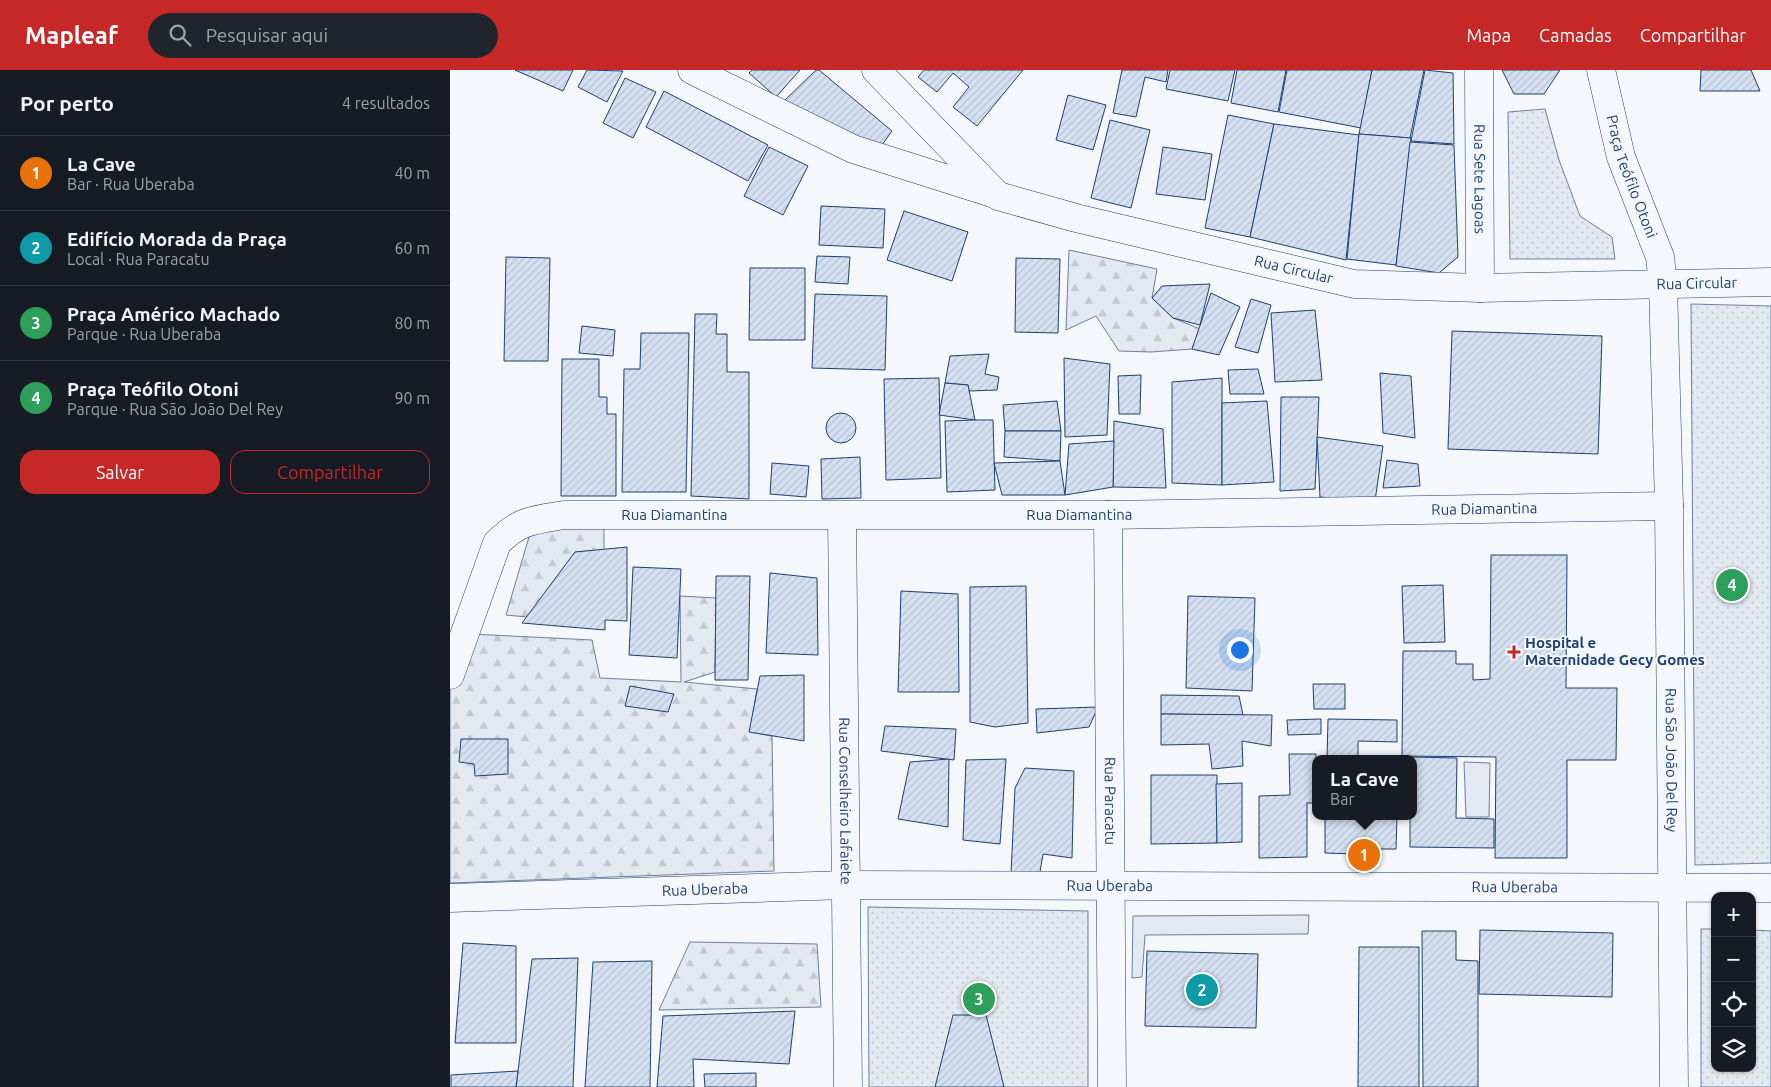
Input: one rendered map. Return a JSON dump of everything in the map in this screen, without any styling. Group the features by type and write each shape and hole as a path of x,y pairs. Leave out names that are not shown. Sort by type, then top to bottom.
{"street":[{"name":"Rua Circular","path":"692,70 853,149 998,196 1076,218 1354,284 1480,288 1771,282"},
{"path":"876,70 998,196"},
{"name":"Rua Sete Lagoas","path":"1479,70 1480,288"},
{"name":"Praça Teófilo Otoni","path":"1601,70 1620,157 1660,257 1663,284"},
{"name":"Rua São João Del Rey","path":"1663,284 1669,506 1674,1087"},
{"name":"Rua Diamantina","path":"450,675 497,543 512,528 526,522 564,515 1108,515 1669,506"},
{"name":"Rua Paracatu","path":"1108,515 1112,1087"},
{"name":"Rua Conselheiro Lafaiete","path":"842,516 848,1087"},
{"name":"Rua Uberaba","path":"450,898 845,885 1771,888"}],"green space":[{"path":"1545,109 1559,160 1580,216 1612,237 1615,259 1510,259 1508,112"},
{"path":"1069,250 1157,269 1152,298 1173,318 1200,329 1192,349 1151,352 1119,351 1096,316 1066,330"},
{"path":"1691,304 1771,306 1771,863 1695,865"},
{"path":"552,526 604,527 604,550 575,552 527,617 506,615 529,537"},
{"path":"680,596 716,598 715,672 684,682 757,689 750,732 772,736 774,871 450,883 450,633 592,640 600,678 681,682"},
{"path":"1464,762 1490,763 1489,817 1466,817"},
{"path":"868,907 1088,911 1088,1087 869,1087"},
{"path":"1309,915 1308,934 1145,935 1142,977 1132,978 1133,916"},
{"path":"1701,929 1711,929 1711,1072 1756,1072 1756,930 1771,931 1771,1087 1701,1087"},
{"path":"690,942 817,944 821,1007 659,1010"}],"building":[{"path":"515,70 573,70 563,91"},
{"path":"587,70 623,71 607,102 578,87"},
{"path":"752,70 800,70 776,97 749,73"},
{"path":"816,70 819,70 892,131 877,152 783,102"},
{"path":"924,70 1023,70 977,126 953,107 969,87 953,73 937,92 918,77"},
{"path":"1122,70 1168,70 1166,82 1145,77 1136,117 1113,113"},
{"path":"1170,70 1235,70 1228,101 1166,89"},
{"path":"1237,70 1286,70 1278,112 1231,103"},
{"path":"1287,70 1372,70 1361,128 1279,112"},
{"path":"1372,70 1424,70 1410,138 1359,134"},
{"path":"1425,70 1453,73 1454,144 1411,141"},
{"path":"1502,70 1560,70 1544,94 1514,94"},
{"path":"1701,70 1751,70 1760,91 1700,91"},
{"path":"625,78 656,92 633,138 603,123"},
{"path":"664,91 768,145 748,181 646,127"},
{"path":"1068,95 1106,105 1093,150 1056,140"},
{"path":"1228,115 1274,124 1250,237 1205,228"},
{"path":"1110,120 1150,130 1131,208 1091,198"},
{"path":"1274,124 1359,135 1346,260 1250,237"},
{"path":"1359,134 1411,138 1396,265 1347,259"},
{"path":"1410,142 1454,145 1458,257 1439,273 1396,266"},
{"path":"769,147 808,166 783,215 744,196"},
{"path":"1163,147 1212,154 1205,200 1156,194"},
{"path":"821,206 885,209 883,248 819,245"},
{"path":"904,211 968,232 952,281 887,260"},
{"path":"817,256 850,257 848,284 815,282"},
{"path":"506,257 550,258 548,361 504,361"},
{"path":"1016,258 1060,259 1058,333 1015,332"},
{"path":"750,268 805,268 805,340 749,340"},
{"path":"1210,284 1200,325 1173,318 1152,298 1162,286"},
{"path":"1211,293 1240,307 1219,355 1192,349"},
{"path":"815,294 887,296 885,370 812,368"},
{"path":"1251,299 1271,305 1258,353 1235,347"},
{"path":"1315,310 1322,380 1275,382 1271,313"},
{"path":"695,314 717,314 716,334 727,334 727,372 749,372 749,499 691,496"},
{"path":"582,326 615,330 613,356 579,353"},
{"path":"1452,331 1602,336 1598,454 1448,449"},
{"path":"641,333 689,333 686,492 622,492 624,369 640,369"},
{"path":"989,354 985,374 999,377 997,390 969,391 968,385 945,383 950,356"},
{"path":"1064,358 1110,364 1107,435 1065,437"},
{"path":"562,359 599,359 599,397 607,397 607,414 616,414 616,496 561,496"},
{"path":"1258,369 1264,394 1230,394 1228,370"},
{"path":"1380,373 1411,376 1415,438 1383,433"},
{"path":"1141,375 1140,414 1119,414 1118,376"},
{"path":"939,378 941,478 886,480 884,379"},
{"path":"1222,378 1222,485 1172,483 1172,382"},
{"path":"945,383 968,385 975,420 939,415"},
{"path":"1281,397 1319,397 1315,489 1280,491"},
{"path":"1057,401 1061,431 1005,431 1003,405"},
{"path":"1267,401 1274,482 1222,485 1222,403"},
{"path":"841,413 852,417 856,428 852,439 841,443 830,439 826,428 830,417"},
{"path":"993,420 995,490 947,492 945,421"},
{"path":"1114,421 1163,429 1166,488 1113,487"},
{"path":"1005,431 1061,431 1060,461 1004,457"},
{"path":"1317,437 1383,446 1375,501 1320,497"},
{"path":"1114,441 1113,487 1065,495 1069,444"},
{"path":"860,457 861,498 822,499 821,459"},
{"path":"1387,460 1418,464 1420,486 1383,488"},
{"path":"1060,461 1065,495 1002,495 994,463"},
{"path":"772,463 809,466 806,497 770,494"},
{"path":"627,547 627,621 605,620 605,630 522,623 575,552"},
{"path":"1491,555 1567,555 1566,688 1617,688 1616,760 1567,760 1567,858 1495,858 1496,757 1402,755 1403,651 1456,651 1456,664 1473,664 1473,680 1490,679"},
{"path":"633,567 681,569 677,658 629,655"},
{"path":"770,573 817,578 818,655 766,653"},
{"path":"716,576 750,576 748,680 715,680"},
{"path":"1443,585 1445,642 1404,643 1402,586"},
{"path":"1026,586 1028,723 995,727 970,722 970,587"},
{"path":"901,591 958,594 959,692 898,692"},
{"path":"1188,596 1255,598 1252,691 1186,688"},
{"path":"804,675 804,741 749,732 760,676"},
{"path":"1313,684 1345,684 1345,709 1314,709"},
{"path":"630,686 674,694 668,712 625,706"},
{"path":"1161,695 1239,696 1243,715 1161,714"},
{"path":"1098,707 1089,727 1037,733 1036,709"},
{"path":"1161,714 1272,715 1271,746 1242,741 1243,766 1212,769 1209,744 1161,745"},
{"path":"1321,719 1321,734 1288,735 1287,720"},
{"path":"1328,719 1397,720 1397,742 1358,741 1358,755 1327,755"},
{"path":"885,726 956,729 954,760 881,751"},
{"path":"461,739 508,739 508,774 475,776 474,764 459,762"},
{"path":"1289,754 1316,754 1312,755 1312,803 1307,803 1307,857 1259,858 1259,796 1290,795"},
{"path":"1417,757 1457,758 1456,818 1494,819 1494,848 1410,847 1410,820 1417,820"},
{"path":"949,759 948,827 898,819 910,762"},
{"path":"1006,759 1000,844 963,840 966,760"},
{"path":"1025,768 1074,771 1072,858 1043,854 1039,878 1011,874 1015,788"},
{"path":"1151,775 1217,775 1217,843 1151,844"},
{"path":"1242,783 1242,842 1217,843 1216,784"},
{"path":"1325,820 1397,820 1396,849 1357,849 1356,854 1325,853"},
{"path":"1480,930 1613,933 1612,997 1479,994"},
{"path":"1422,931 1456,931 1456,960 1478,961 1478,1087 1423,1087"},
{"path":"463,943 516,946 516,1043 455,1043"},
{"path":"1359,947 1419,947 1419,1087 1358,1087"},
{"path":"1147,951 1258,954 1256,1028 1145,1026"},
{"path":"578,958 573,1087 516,1087 532,959"},
{"path":"652,961 650,1087 585,1087 593,962"},
{"path":"795,1011 789,1064 693,1059 694,1087 657,1087 663,1016"},
{"path":"953,1015 986,1015 1004,1087 935,1087"},
{"path":"518,1071 516,1087 451,1087 451,1075"},
{"path":"756,1073 756,1087 705,1087 704,1074"}],"place":[{"name":"Praça Teófilo Otoni","path":"1732,585"},
{"name":"Hospital e Maternidade Gecy Gomes","path":"1514,652"},
{"name":"La Cave","path":"1364,855"},
{"name":"Edifício Morada da Praça","path":"1202,990"},
{"name":"Praça Américo Machado","path":"979,999"}]}
